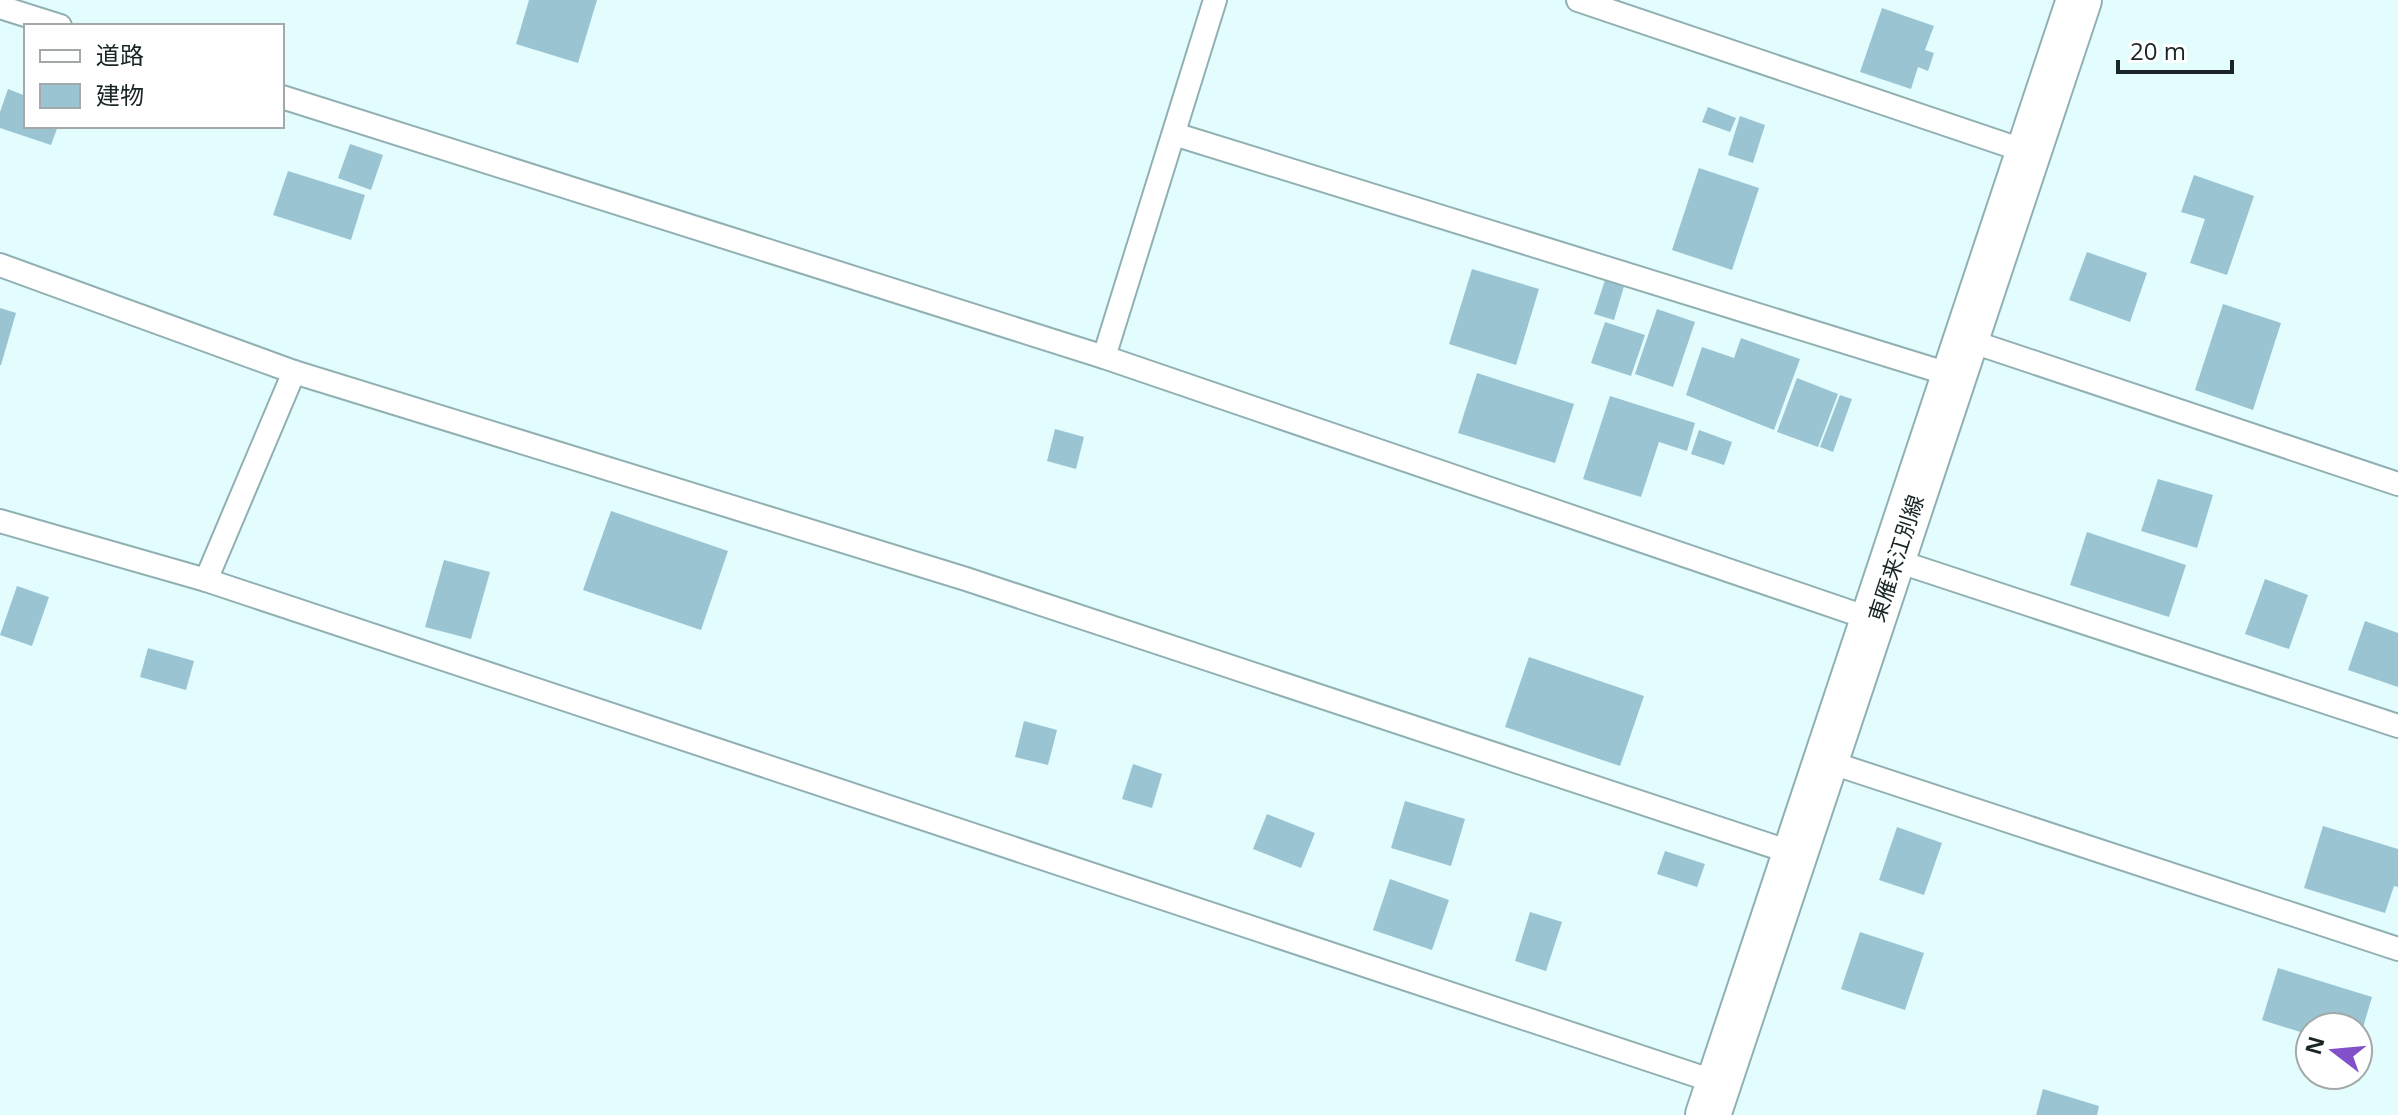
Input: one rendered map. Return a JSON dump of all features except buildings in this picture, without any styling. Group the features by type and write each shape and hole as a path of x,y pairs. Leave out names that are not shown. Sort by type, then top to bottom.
{"main road":[{"name":"東雁来江別線","path":"1714,1099 2079,0"}],"lane":[{"path":"1104,357 1215,0"},
{"path":"1578,0 2028,152"},
{"path":"0,7 54,24"},
{"path":"284,98 1104,357 1874,620"},
{"path":"1174,134 2398,484"},
{"path":"0,265 294,372 966,579 1796,854"},
{"path":"206,580 294,372"},
{"path":"0,521 206,580 1714,1099"},
{"path":"1894,560 2398,726"},
{"path":"1826,761 2398,949"}]}
